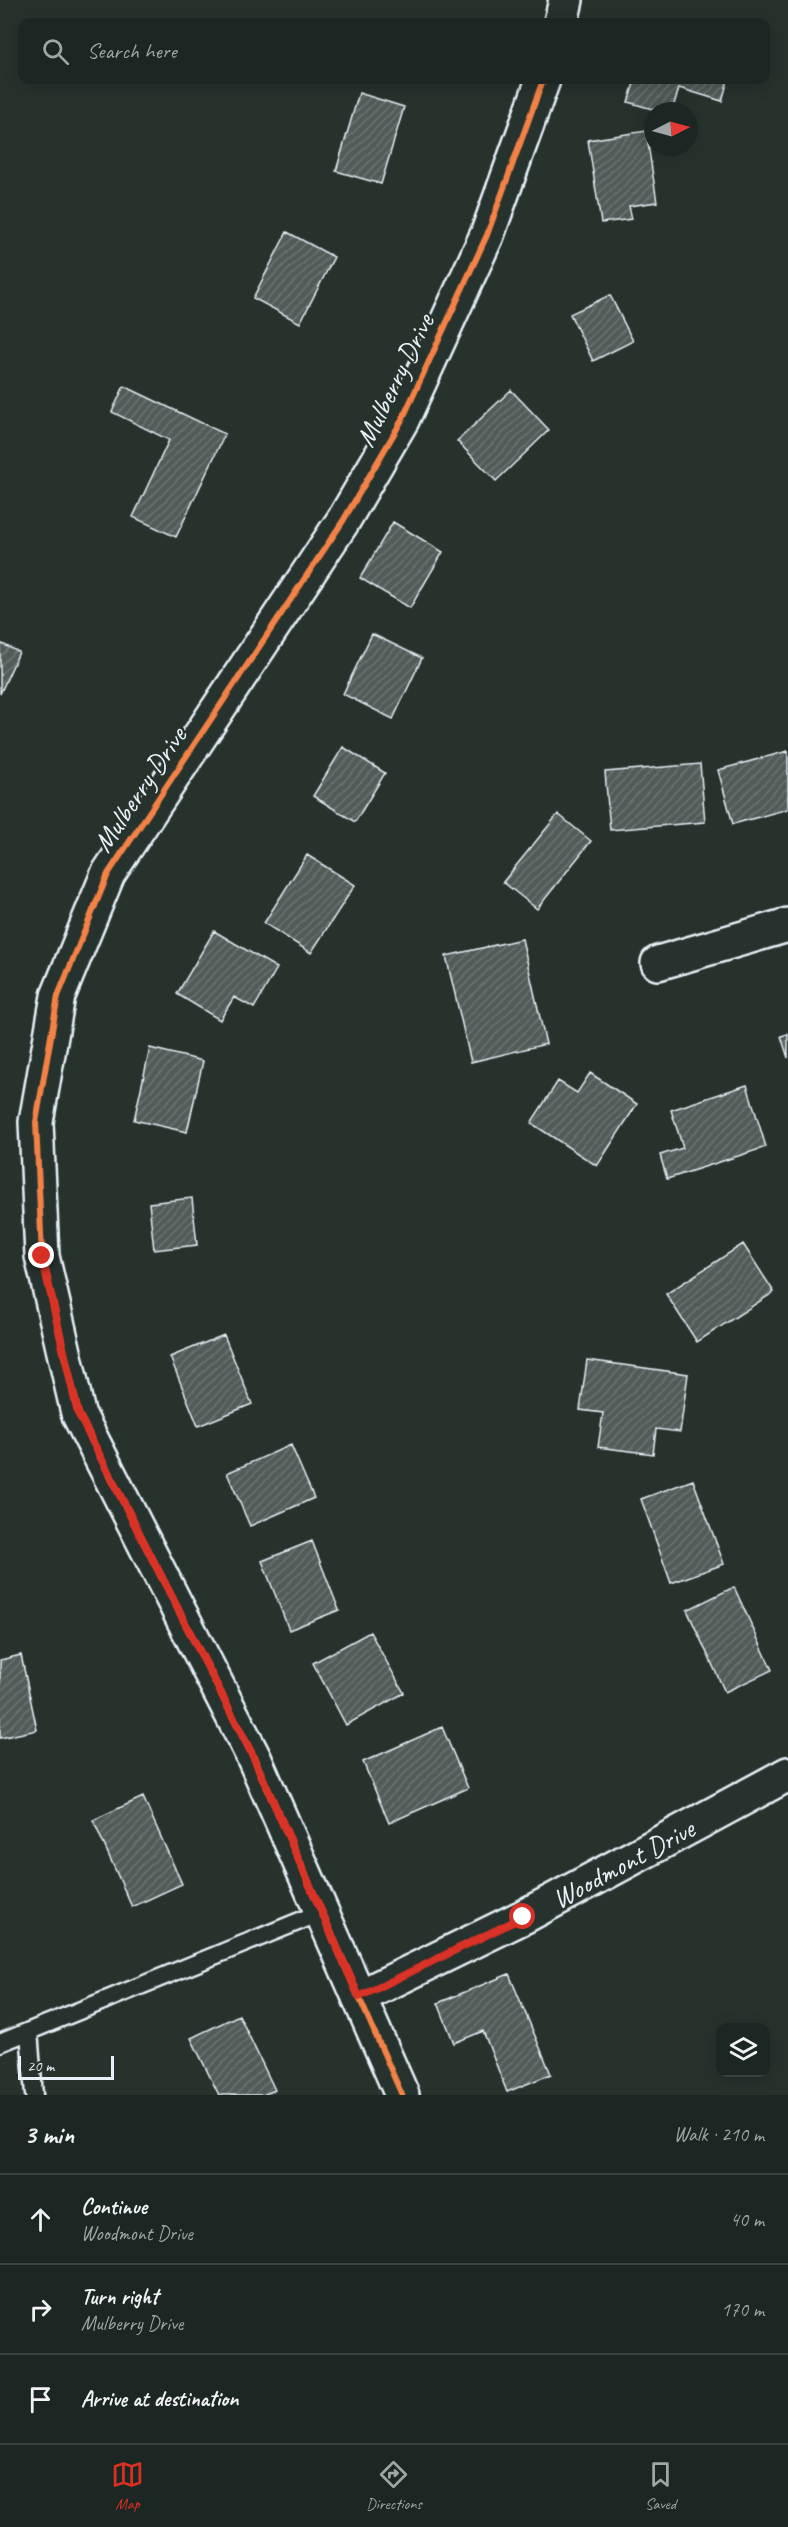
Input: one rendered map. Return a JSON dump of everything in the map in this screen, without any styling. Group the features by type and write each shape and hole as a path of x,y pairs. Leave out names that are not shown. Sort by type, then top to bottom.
{"street":[{"path":"562,18 566,0"},
{"name":"Mulberry Drive","path":"402,2095 254,1758 78,1413 42,1256 36,1122 58,996 108,874 343,521 402,420 487,236 542,84"},
{"path":"658,963 788,925"},
{"name":"Woodmont Drive","path":"359,1997 523,1917 788,1774"}],"lane":[{"path":"0,2042 322,1912"},
{"path":"29,2031 34,2095"}],"building":[{"path":"634,84 727,84 722,101 679,88 675,102 644,102 644,107 628,102"},
{"path":"359,93 404,107 381,184 336,171"},
{"path":"644,131 644,156 650,156 657,202 629,206 632,219 601,223 588,140"},
{"path":"287,232 334,257 300,323 253,298"},
{"path":"610,295 633,341 593,361 570,314"},
{"path":"124,386 225,434 176,537 133,517 169,440 112,412"},
{"path":"511,390 549,430 496,481 457,441"},
{"path":"393,522 443,552 410,608 360,578"},
{"path":"372,634 422,658 393,719 343,694"},
{"path":"0,643 19,652 0,694"},
{"path":"343,747 385,773 355,822 313,796"},
{"path":"788,751 788,809 733,824 718,770"},
{"path":"700,764 705,822 610,830 605,772"},
{"path":"558,814 591,841 537,909 503,882"},
{"path":"307,855 355,885 311,953 264,923"},
{"path":"214,931 277,968 254,1008 234,997 220,1020 177,994"},
{"path":"522,939 546,1044 471,1062 446,956"},
{"path":"788,1034 788,1058 781,1036"},
{"path":"150,1048 203,1061 187,1132 134,1120"},
{"path":"590,1073 637,1104 597,1166 531,1123 558,1081 577,1093"},
{"path":"747,1085 766,1147 667,1179 660,1155 683,1148 671,1110"},
{"path":"192,1198 197,1245 154,1250 149,1203"},
{"path":"743,1244 774,1292 697,1342 666,1294"},
{"path":"224,1335 252,1404 198,1426 170,1357"},
{"path":"587,1360 688,1374 680,1432 656,1429 653,1454 598,1447 603,1413 580,1410"},
{"path":"291,1445 314,1498 250,1526 227,1473"},
{"path":"693,1480 724,1564 671,1583 641,1499"},
{"path":"312,1541 339,1610 289,1630 262,1561"},
{"path":"734,1587 772,1670 725,1692 687,1610"},
{"path":"370,1632 404,1693 346,1725 313,1663"},
{"path":"21,1655 37,1730 0,1738 0,1660"},
{"path":"442,1727 468,1788 389,1823 363,1762"},
{"path":"143,1797 182,1884 132,1907 93,1820"},
{"path":"509,1974 551,2074 507,2092 483,2031 454,2043 438,2003"},
{"path":"239,2015 275,2090 263,2095 219,2095 191,2038"}],"cycle path":[{"path":"402,2095 254,1758 78,1413 42,1256 36,1122 58,996 108,874 343,521 402,420 487,235 542,84"}],"route":[{"path":"42,1256 78,1413 254,1758 359,1997 523,1917"}]}
